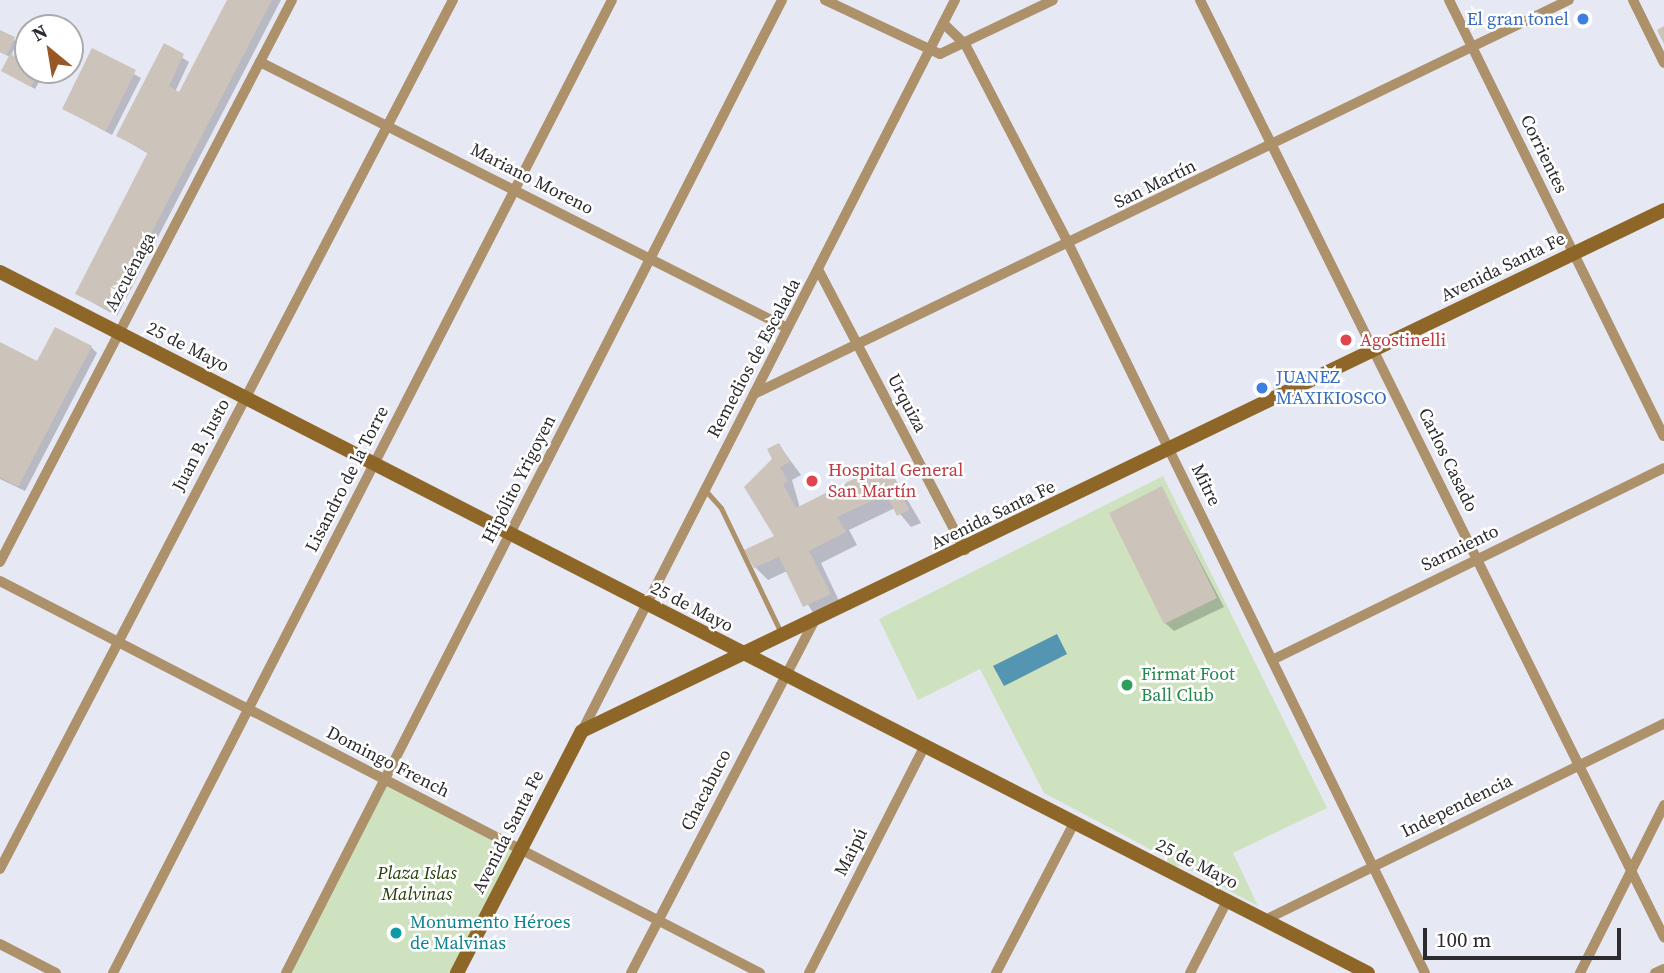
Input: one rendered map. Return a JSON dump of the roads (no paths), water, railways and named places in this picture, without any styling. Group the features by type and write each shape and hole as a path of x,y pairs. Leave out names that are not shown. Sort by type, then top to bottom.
{"street":[{"name":"Azcuénaga","path":"0,562 292,0"},
{"name":"Juan B. Justo","path":"0,869 453,0"},
{"name":"Lisandro de la Torre","path":"113,973 612,0"},
{"name":"Hipólito Yrigoyen","path":"286,973 782,0"},
{"path":"825,0 928,52 965,44 1053,0"},
{"name":"Remedios de Escalada","path":"582,731 955,0"},
{"name":"Carlos Casado","path":"1200,0 1664,937"},
{"name":"Corrientes","path":"1449,0 1664,436"},
{"name":"San Martín","path":"754,394 858,347 1273,147 1569,0"},
{"path":"1633,0 1664,64"},
{"name":"Mitre","path":"943,23 965,44 1069,245 1425,973"},
{"name":"Mariano Moreno","path":"260,62 788,328"},
{"name":"Avenida Santa Fe","path":"457,973 582,731 784,638 1664,210"},
{"name":"Urquiza","path":"819,271 965,550"},
{"name":"25 de Mayo","path":"0,272 1368,973"},
{"name":"Sarmiento","path":"1272,660 1664,468"},
{"name":"Domingo French","path":"0,581 760,973"},
{"name":"Chacabuco","path":"631,973 784,675 813,624"},
{"name":"Independencia","path":"1265,920 1664,724"},
{"name":"Maipú","path":"809,973 924,747"},
{"path":"1580,973 1664,805"},
{"path":"996,973 1074,823"},
{"path":"1190,973 1227,901"},
{"path":"0,944 56,973"},
{"path":"1656,973 1664,969"}],"lane":[{"path":"705,489 722,508 784,638"}],"water":[{"path":"1057,634 1067,654 1004,686 993,666"}],"place":[{"name":"El gran tonel","path":"1583,19"},
{"name":"Agostinelli","path":"1346,340"},
{"name":"JUANEZ MAXIKIOSCO","path":"1262,388"},
{"name":"Hospital General San Martín","path":"812,481"},
{"name":"Firmat Foot Ball Club","path":"1127,685"},
{"name":"Monumento Héroes de Malvinas","path":"396,933"}],"park label":[{"name":"Plaza Islas Malvinas","path":"417,884"}]}
